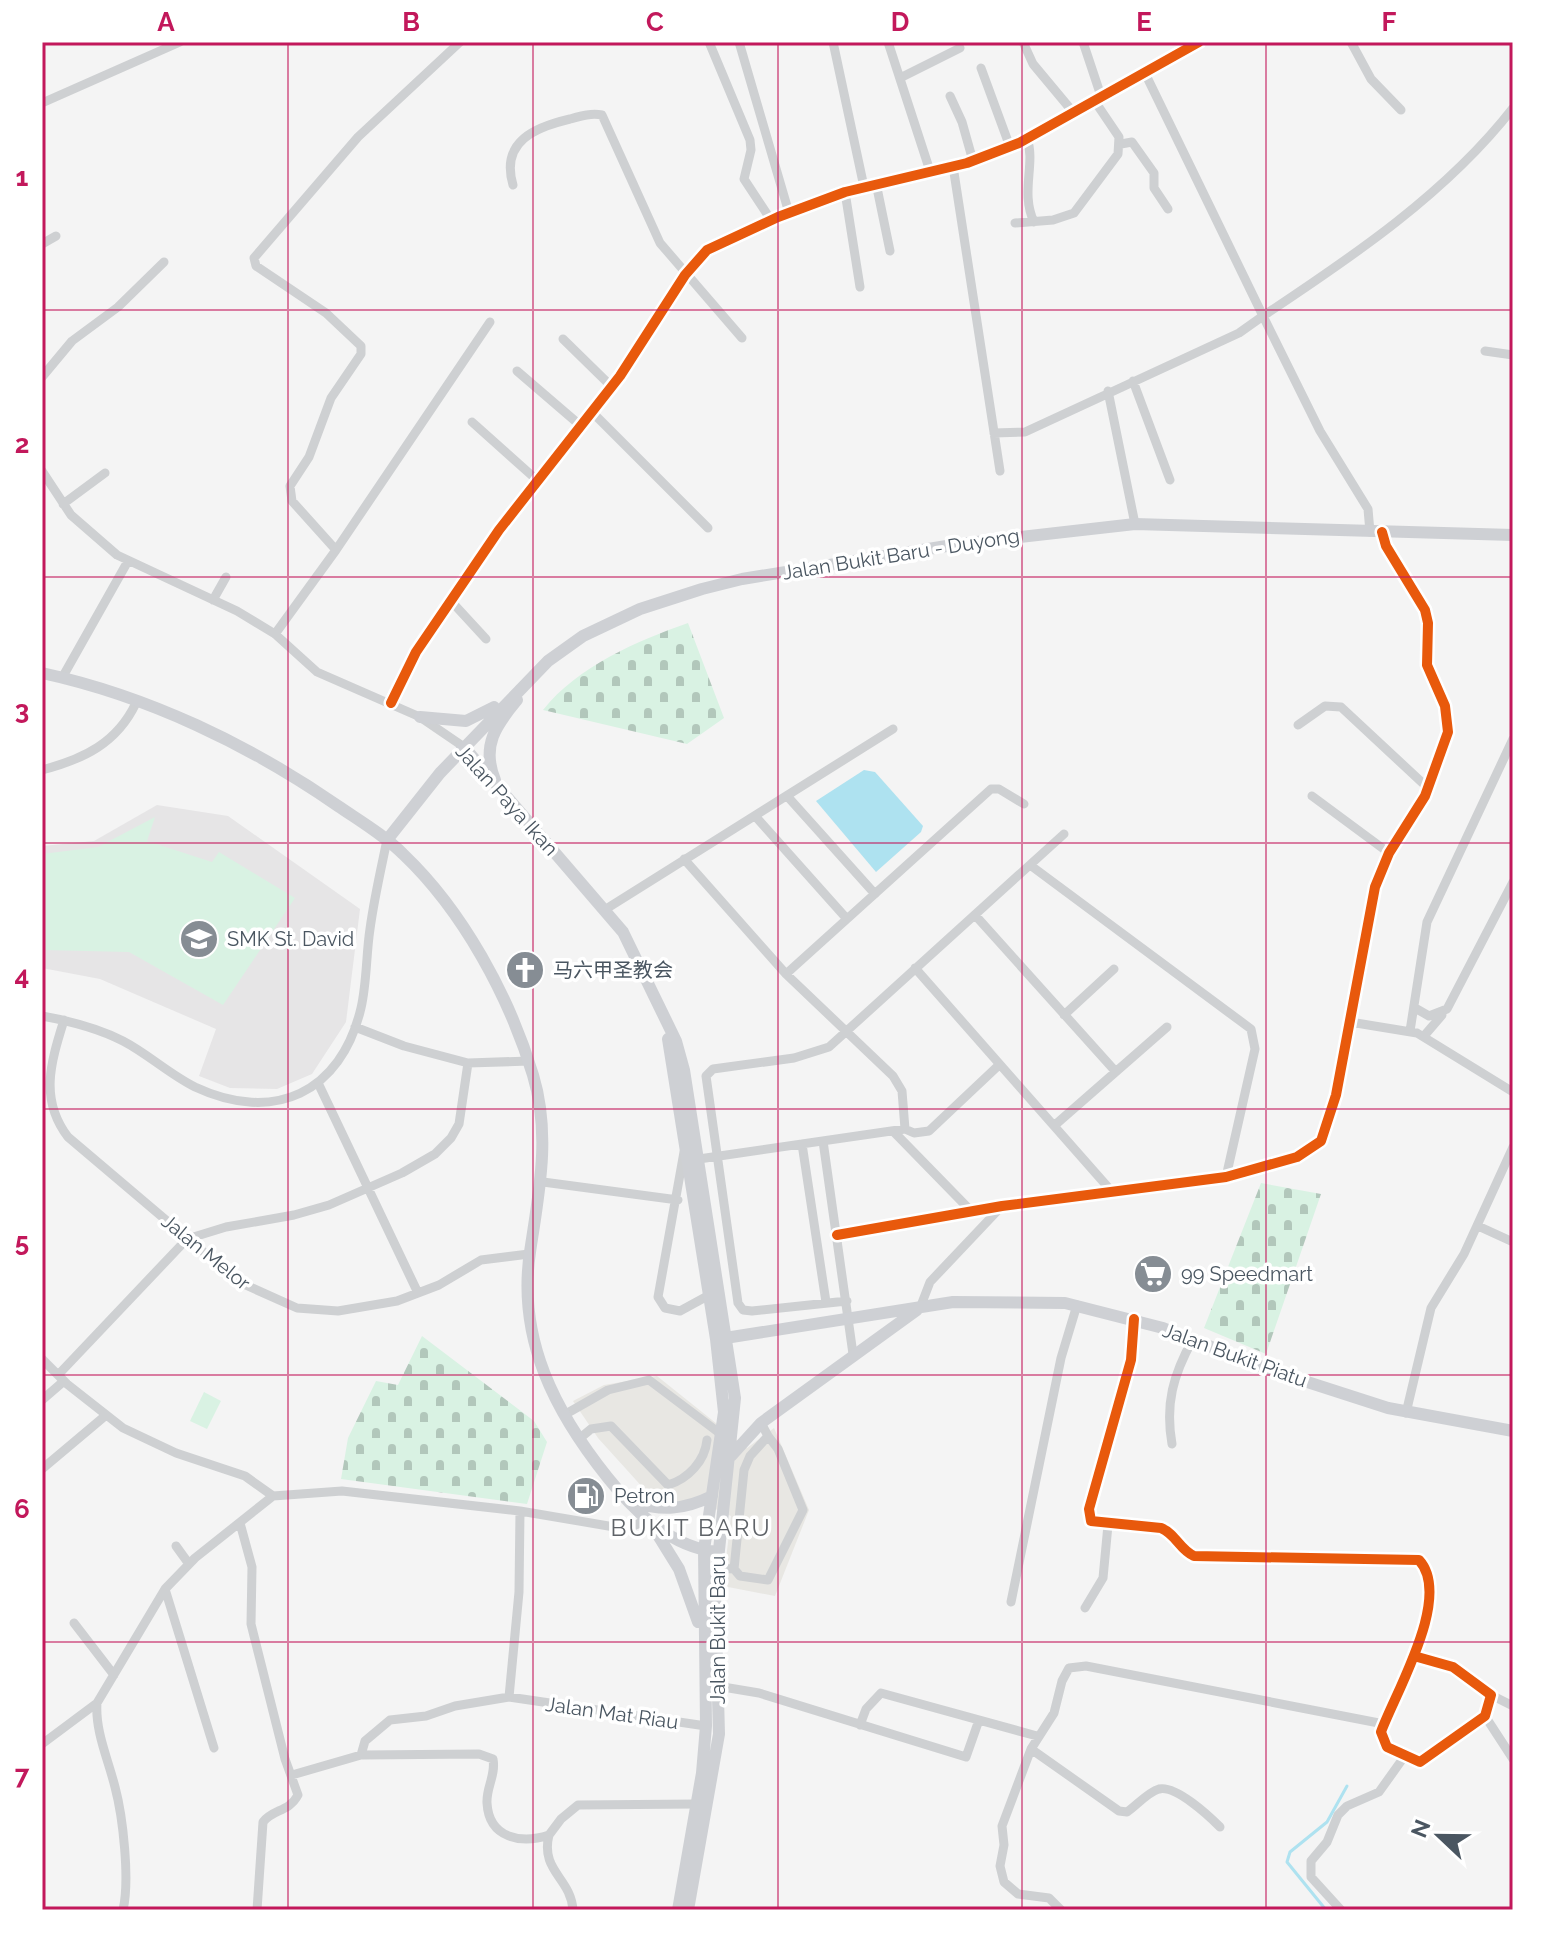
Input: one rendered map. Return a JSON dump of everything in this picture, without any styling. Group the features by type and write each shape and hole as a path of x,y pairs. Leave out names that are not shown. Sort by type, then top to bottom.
{"main road":[{"name":"Jalan Bukit Baru - Duyong","path":"387,840 507,699 548,661 583,636 640,609 742,579 1009,537 1135,524 1513,535"},
{"path":"501,794 489,761 490,739 495,727 548,661"},
{"path":"42,673 195,724 264,758 387,840 431,884 466,932 516,1022 529,1061 543,1135 543,1182 529,1254 528,1301 533,1346 546,1381 579,1439 647,1520 685,1581 694,1608 703,1657"},
{"path":"420,717 466,721 507,699"},
{"name":"Jalan Paya Ikan","path":"464,747 501,794 606,909 623,932 676,1041 684,1070 694,1160"},
{"name":"Jalan Paya Ikan","path":"655,993 676,1075 686,1143 694,1160"},
{"name":"Jalan Bukit Baru","path":"678,1910 706,1726 716,1568 711,1551 728,1461 735,1398 722,1338 694,1160"},
{"name":"Jalan Bukit Piatu","path":"722,1338 849,1316 983,1300 1077,1305 1134,1319 1270,1370 1406,1413 1513,1431"},
{"path":"728,1461 734,1450 761,1423 920,1308"},
{"name":"Jalan Bukit Baru","path":"688,1910 719,1734 703,1657 712,1496 722,1435 722,1338"},
{"path":"629,1501 665,1509 689,1506 712,1496"},
{"path":"647,1520 676,1539 711,1551"},
{"path":"695,1910 711,1790"}],"street":[{"path":"42,103 180,42"},
{"path":"336,550 292,501 290,486 309,457 331,398 361,354 361,346 326,313 256,266 254,258 358,137 460,42"},
{"path":"709,42 750,140 751,150 744,179 771,220"},
{"path":"739,42 789,213"},
{"path":"833,42 864,187"},
{"path":"888,42 902,77 930,171"},
{"path":"1023,42 1033,64 1073,112"},
{"path":"1015,223 1074,213 1118,154 1121,144 1098,98 1083,42"},
{"path":"391,703 416,652 451,601 538,481 612,387 685,275 707,250 771,220 845,192 973,161 1010,147 1199,42"},
{"path":"1351,42 1371,79 1401,110"},
{"path":"902,77 960,48"},
{"path":"981,68 1010,147"},
{"path":"837,1235 1002,1206 1114,1194 1226,1177 1297,1157 1321,1141 1329,1125 1375,887 1389,853 1429,789 1445,744 1449,719 1427,665 1428,623 1425,610 1376,532 1368,509 1320,431 1144,71"},
{"path":"950,96 962,122 973,161"},
{"path":"994,433 1025,432 1239,333 1442,183 1487,142 1513,108"},
{"path":"513,185 512,155 531,132 589,114 602,115 648,223 685,275 729,320 742,338"},
{"path":"1027,138 1030,149 1026,187 1034,222"},
{"path":"1121,144 1132,142 1141,151 1154,173 1154,188 1168,209"},
{"path":"953,166 1000,471"},
{"path":"876,183 890,251"},
{"path":"845,192 860,287"},
{"path":"42,244 56,236"},
{"path":"42,377 72,341 118,307 164,262"},
{"path":"275,634 336,550 490,322"},
{"path":"563,339 612,387"},
{"path":"1485,351 1513,355"},
{"path":"517,371 581,426"},
{"path":"1133,381 1170,480"},
{"path":"1108,391 1135,524"},
{"path":"592,412 708,528"},
{"path":"472,422 538,481"},
{"name":"Jalan Paya Ikan","path":"42,471 63,504 100,543 128,561 213,600 275,634 317,672 420,717 464,747"},
{"path":"63,504 105,473"},
{"path":"62,678 128,561"},
{"path":"213,600 226,577"},
{"path":"451,601 486,639"},
{"path":"42,770 102,746 117,734 136,703"},
{"path":"1298,725 1325,706 1341,707 1429,789"},
{"path":"606,909 893,729"},
{"path":"1410,1031 1427,922 1513,739"},
{"path":"786,974 991,789 999,789 1024,804"},
{"path":"1312,796 1389,853"},
{"path":"788,797 875,894"},
{"path":"756,817 847,919"},
{"path":"847,1301 752,1311 743,1310 738,1303 705,1080 709,1072 819,1053 845,1033 1064,834"},
{"path":"42,1016 64,1020 124,1041 179,1078 231,1100 281,1100 319,1085 333,1071 362,1006 370,929 387,840"},
{"path":"684,859 786,974 899,1083 905,1129"},
{"path":"1030,865 1251,1029 1255,1049 1226,1177"},
{"path":"1424,1036 1447,1009 1513,882"},
{"path":"975,915 1116,1072"},
{"path":"915,968 1114,1194"},
{"path":"1064,1015 1114,969"},
{"path":"1415,1008 1429,1016 1447,1009"},
{"name":"Jalan Melor","path":"64,1020 48,1084 58,1124 68,1137 239,1282 297,1308 315,1312 365,1308 418,1293 481,1260 529,1254"},
{"path":"1350,1022 1424,1036 1513,1092"},
{"path":"355,1027 415,1049 468,1063 529,1061"},
{"path":"1055,1125 1167,1027"},
{"path":"42,1400 187,1239 226,1227 294,1215 368,1188 435,1154 451,1138 463,1106 468,1063"},
{"path":"694,1160 905,1129 914,1133 929,1131 999,1065"},
{"path":"319,1085 418,1293"},
{"path":"893,1131 972,1212"},
{"path":"823,1141 853,1354"},
{"path":"686,1143 678,1200 659,1289 660,1303 680,1311 715,1292"},
{"path":"802,1144 826,1302"},
{"path":"1406,1413 1431,1308 1478,1226 1513,1147"},
{"path":"543,1182 678,1200"},
{"path":"920,1308 930,1282 1002,1206"},
{"path":"1478,1226 1513,1242"},
{"path":"1011,1602 1053,1393 1077,1305"},
{"path":"1134,1319 1131,1360 1088,1514 1093,1523 1161,1528 1170,1531 1185,1552 1194,1556 1419,1560 1425,1566 1428,1587 1424,1621 1414,1656 1381,1732 1387,1747 1420,1762 1429,1758 1447,1740 1485,1716 1491,1695"},
{"path":"1172,1444 1167,1406 1171,1385 1193,1339"},
{"path":"42,1359 105,1416 164,1448 245,1476 273,1496"},
{"path":"564,1415 608,1390 649,1380 722,1435"},
{"path":"42,1469 105,1416"},
{"path":"716,1568 734,1569 740,1576 768,1580 803,1510 778,1449 761,1423"},
{"path":"579,1439 591,1429 611,1426 668,1485 680,1482 703,1459 707,1440"},
{"path":"734,1569 744,1470 750,1456 768,1436"},
{"path":"42,1744 97,1703 165,1589 189,1564 273,1496 342,1491 520,1511 626,1529 647,1520"},
{"path":"514,1698 520,1511"},
{"path":"240,1523 252,1567 251,1624 285,1759 298,1795 293,1803 263,1822 257,1910"},
{"path":"1085,1608 1103,1578 1108,1525"},
{"path":"176,1546 189,1564"},
{"path":"165,1589 214,1748"},
{"path":"74,1623 114,1675"},
{"path":"1414,1656 1463,1672 1491,1695 1513,1706"},
{"path":"1061,1910 1049,1898 1018,1894 1010,1889 1001,1875 1003,1819 1037,1736 1054,1713 1065,1674 1076,1665 1384,1724"},
{"path":"710,1685 759,1693 966,1757 979,1720"},
{"path":"860,1725 866,1709 881,1693 1037,1736"},
{"name":"Jalan Mat Riau","path":"361,1755 365,1741 390,1720 426,1716 455,1706 514,1698 706,1726"},
{"path":"97,1703 96,1718 117,1792 126,1889 123,1910"},
{"path":"1485,1716 1513,1759"},
{"path":"1031,1749 1119,1811 1127,1812 1156,1791 1165,1789 1197,1806 1220,1827"},
{"path":"292,1775 361,1755 467,1752 486,1756 493,1759 494,1765 487,1804 501,1832 521,1842 549,1835"},
{"path":"1341,1910 1311,1877 1311,1861 1327,1842 1338,1815 1347,1806 1379,1792 1404,1757"},
{"path":"573,1910 572,1899 549,1863 546,1849 549,1835 561,1819 578,1805 696,1804"}],"shaded area":[{"name":"SMK St. David","path":"157,805 228,816 360,909 346,1022 312,1074 277,1089 230,1088 199,1076 216,1029 100,979 42,968 42,846 94,841"},
{"path":"657,1376 747,1448 774,1428 809,1510 775,1596 723,1586 731,1516 700,1502 664,1511 598,1438 573,1401 604,1385"}],"green space":[{"path":"688,623 724,718 687,744 543,710 573,680 591,668 629,647"},
{"path":"155,817 147,841 212,862 219,852 295,898 223,1005 129,952 42,950 42,854 98,847"},
{"path":"1261,1183 1321,1194 1266,1354 1204,1328"},
{"path":"422,1336 534,1421 547,1442 527,1504 341,1479 348,1438 376,1381 398,1385"},
{"path":"204,1392 221,1401 207,1429 190,1421"}],"water":[{"path":"864,770 875,772 923,826 921,832 876,872 816,801"}],"waterway":[{"path":"1326,1910 1287,1862 1290,1852 1327,1822 1347,1786"}],"cycle path":[{"path":"391,703 416,652 499,530 620,376 685,275 707,250 778,217 845,192 967,163 1019,143 1199,42"},
{"path":"837,1235 1002,1206 1226,1177 1297,1157 1321,1141 1336,1095 1375,887 1389,853 1425,796 1448,732 1445,706 1427,665 1428,623 1425,610 1386,546 1382,532"},
{"path":"1134,1319 1131,1360 1089,1509 1091,1521 1161,1528 1194,1556 1419,1560 1428,1576 1426,1620 1381,1732 1387,1747 1420,1762 1485,1716 1491,1695 1453,1667 1414,1656"}],"place":[{"name":"SMK St. David","path":"199,939"},
{"name":"马六甲圣教会","path":"525,970"},
{"name":"99 Speedmart","path":"1153,1274"},
{"name":"Petron","path":"586,1496"}],"district":[{"name":"BUKIT BARU","path":"691,1528"}]}
